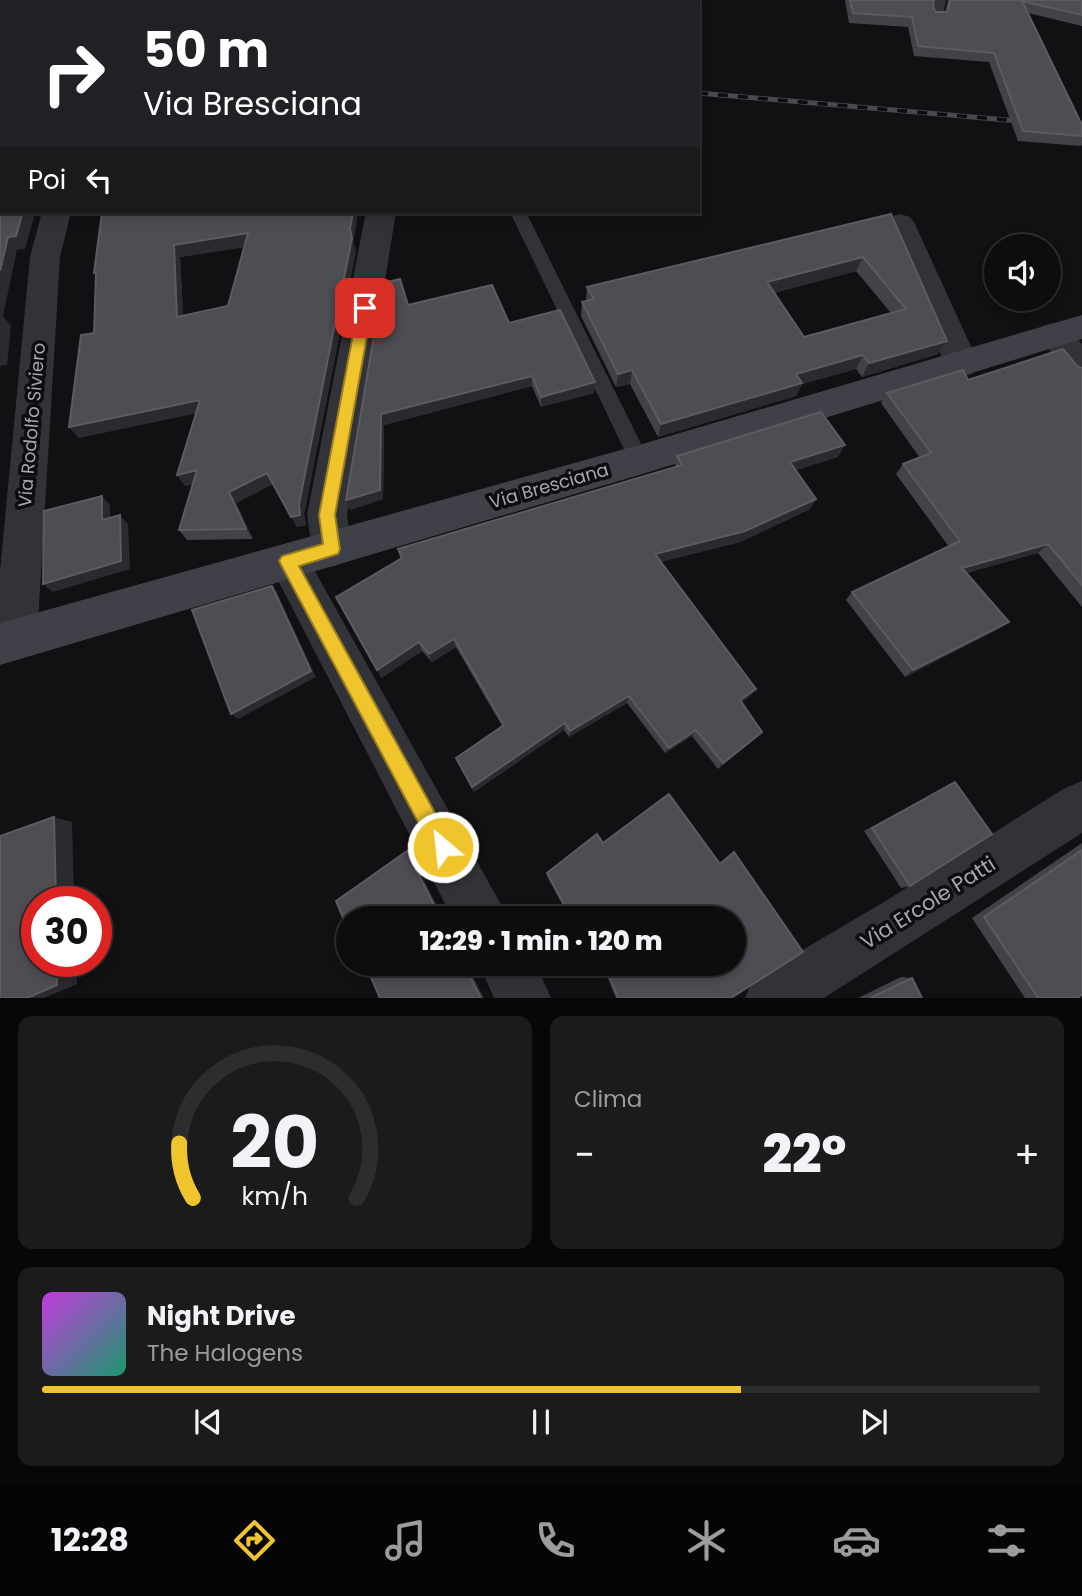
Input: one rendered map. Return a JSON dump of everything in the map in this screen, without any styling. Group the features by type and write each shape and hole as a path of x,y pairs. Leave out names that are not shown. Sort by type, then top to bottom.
{"main road":[{"name":"Via Bresciana","path":"7,642 639,460 1068,331"}],"street":[{"name":"Via Rodolfo Siviero","path":"7,642 46,257 56,214"},
{"path":"332,549 327,515 381,214"},
{"path":"900,224 962,364"},
{"path":"1068,331 1082,366"},
{"path":"288,561 474,906"},
{"name":"Via Ercole Patti","path":"772,998 902,920 1082,805"},
{"path":"512,976 524,998"}],"lane":[{"path":"938,17 940,0"},
{"path":"519,214 639,460"}],"building":[{"path":"850,0 934,0 933,7 936,12 948,12 950,0 1082,0 1082,15 1022,1 1082,125 1082,136 1023,131 994,53 918,46 912,17 853,13"},
{"path":"0,214 22,214 16,236 8,237 0,271"},
{"path":"102,214 353,214 350,229 352,238 299,504 300,515 291,517 267,473 229,492 246,529 179,530 197,470 177,475 200,400 69,427 81,335 94,333","holes":["248,233 228,306 177,317 174,245"]},
{"path":"891,214 947,341 869,363 863,355 796,374 802,383 661,424 632,370 618,374 582,302 594,299 587,287","holes":["863,257 906,309 804,337 767,282"]},
{"path":"400,279 408,305 492,285 509,323 560,310 595,382 541,397 532,376 381,414 380,490 346,500 383,283"},
{"path":"1063,349 1077,366 1082,368 1082,585 1048,544 962,568 1009,622 913,670 852,592 960,541 903,464 931,453 887,393 963,370 968,380"},
{"path":"821,412 845,445 790,462 816,499 745,531 655,554 756,689 740,700 762,732 723,763 696,730 669,748 629,696 570,731 565,723 472,787 456,758 504,725 454,639 429,654 419,642 377,670 336,597 402,558 398,549 682,465 677,456"},
{"path":"102,496 102,520 120,515 121,561 43,584 44,511"},
{"path":"272,586 311,671 231,714 192,610"},
{"path":"955,782 992,834 910,886 872,828"},
{"path":"669,794 720,864 734,852 803,952 731,998 618,998 609,976 746,976 746,906 565,906 547,873 597,834 603,843"},
{"path":"54,817 56,886 21,886 21,977 57,977 57,985 27,998 0,998 0,836"},
{"path":"1082,850 1082,994 1078,998 1038,998 984,917"},
{"path":"407,851 434,906 338,906 336,901"},
{"path":"370,976 470,976 481,998 380,998"},
{"path":"912,978 922,998 870,998"}],"railway":[{"path":"700,93 1030,122"}],"route":[{"path":"365,308 327,515 332,549 288,561 443,847"}]}
